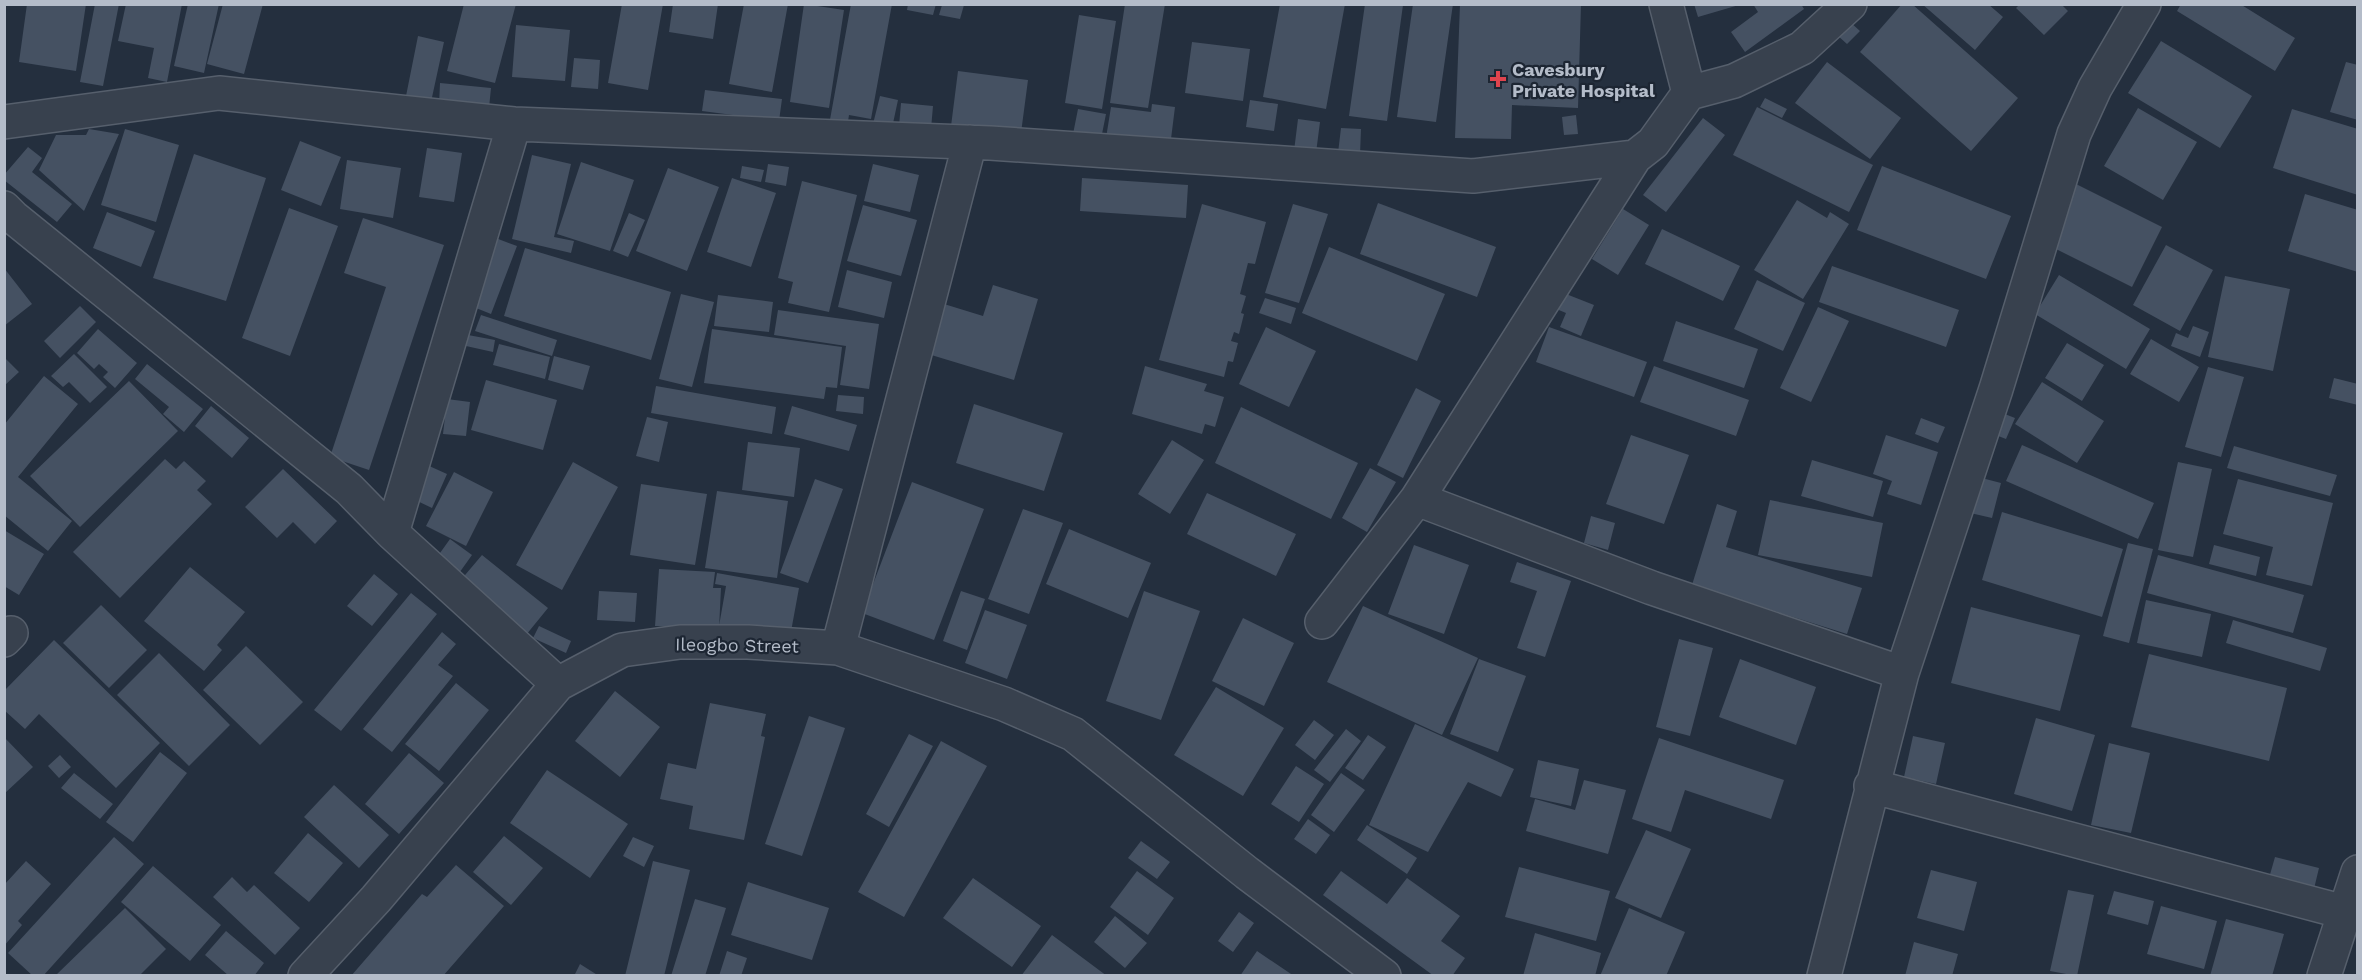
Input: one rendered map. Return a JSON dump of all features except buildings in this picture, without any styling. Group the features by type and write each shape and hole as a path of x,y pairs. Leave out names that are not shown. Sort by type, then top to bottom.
{"street":[{"path":"1666,4 1689,93"},
{"path":"1322,622 1417,499 1635,157 1653,143 1689,93 1734,81 1802,48 1850,4"},
{"path":"1824,975 1902,672 1996,389 2074,134 2095,88 2144,4"},
{"path":"4,122 219,93 514,124 970,142 1473,176 1635,157"},
{"path":"392,533 514,124"},
{"path":"838,648 970,142"},
{"path":"7,216 349,489 392,533 558,684"},
{"path":"1417,499 1652,588 1902,672"},
{"name":"Ileogbo Street","path":"305,975 376,899 558,684 622,651 680,642 748,642 838,648 1004,704 1073,734 1247,873 1384,975"},
{"path":"1871,786 2344,912"},
{"path":"2324,975 2358,872"}],"place":[{"name":"Cavesbury Private Hospital","path":"1498,79"}]}
